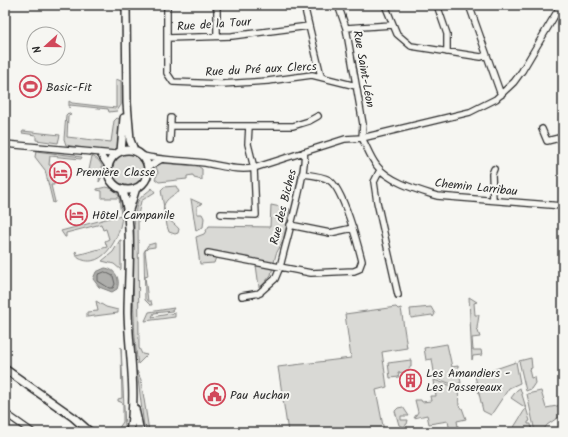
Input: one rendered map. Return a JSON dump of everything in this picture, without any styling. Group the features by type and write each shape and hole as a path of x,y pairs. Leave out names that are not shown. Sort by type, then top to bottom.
{"main road":[{"path":"126,5 127,88 130,140 134,150 143,156 148,167 145,180 136,188 128,212"},
{"path":"127,88 123,141 118,152 108,166 110,178 117,186 122,189 136,188"},
{"path":"118,152 134,150"},
{"path":"122,189 128,212 128,315 133,399 140,432"},
{"path":"5,369 88,430 93,432"},
{"path":"130,432 133,399"}],"street":[{"name":"Rue du Pré aux Clercs","path":"167,5 167,73 170,79 175,82 222,84 268,81 312,75 321,76 356,86"},
{"path":"217,5 217,36"},
{"path":"304,5 321,76"},
{"name":"Rue Saint-Léon","path":"338,5 346,28 363,124 362,138"},
{"path":"385,5 392,25 401,39 411,46 481,57 486,55"},
{"path":"437,5 447,34 447,52"},
{"path":"469,5 501,95"},
{"path":"143,156 160,160 205,163 242,170 254,168 345,139 362,138 470,112 483,107 501,95 522,71 561,5"},
{"path":"346,28 392,25"},
{"name":"Rue de la Tour","path":"167,38 217,36 309,26"},
{"path":"171,126 293,126 309,121 318,116"},
{"path":"170,140 171,118"},
{"path":"221,214 256,215 254,168 248,144 249,126"},
{"path":"542,129 547,141 563,137"},
{"name":"Chemin Larribau","path":"362,138 380,170 406,184 438,196 563,206"},
{"path":"5,144 100,154 118,152"},
{"name":"Rue des Biches","path":"242,296 258,294 275,279 280,267 306,158 304,152"},
{"path":"100,154 108,166"},
{"path":"148,167 160,160"},
{"path":"493,200 492,174 494,169"},
{"path":"380,170 374,182 377,202 398,295"},
{"path":"208,253 311,273 354,271 359,269 362,261 353,228 336,185 329,179 302,174"},
{"path":"290,225 330,233 353,228"},
{"path":"563,240 563,246"},
{"path":"5,414 32,432"}],"shaded area":[{"path":"116,79 121,81 121,105 117,111 109,112 108,109 70,105 69,108 69,101 72,103 116,108"},
{"path":"68,113 71,115 68,116 67,137 111,142 114,121 117,118 121,120 118,149 109,153 66,145 64,139 66,115"},
{"path":"23,131 60,135 58,143 36,140 36,135 22,133"},
{"path":"36,151 82,157 81,159 50,156 49,165 57,166 54,185 51,185 55,202 53,203 45,170 35,157"},
{"path":"127,153 139,158 144,170 139,182 127,187 115,182 110,170 115,158"},
{"path":"92,156 99,161 102,167 103,171 99,182 100,171 89,170"},
{"path":"161,163 198,166 202,169 202,180 194,178 193,175 187,176 187,179 159,182 155,179 158,173 156,166"},
{"path":"176,186 179,192 166,202 164,207 161,190 164,187"},
{"path":"106,187 116,192 119,198 102,198 102,191 97,190"},
{"path":"152,188 155,192 141,201 138,215 139,348 142,354 147,355 138,364 136,352 133,281 135,212 138,201"},
{"path":"119,198 121,202 122,215 119,230 113,243 105,254 95,260 82,260 78,258 75,252 76,251 77,255 107,247 105,241 109,239 106,229 103,230 101,224 66,233 66,237 61,231 121,215"},
{"path":"191,199 202,204 197,206 197,214 202,214 204,218 203,227 196,231"},
{"path":"271,205 290,209 283,241 276,254 271,275 261,287 259,287 256,265 216,257 214,263 200,264 196,237 204,234 209,226 270,227"},
{"path":"165,215 179,229 178,233 175,234 169,232"},
{"path":"120,240 121,270 114,264 102,261 113,252"},
{"path":"155,243 155,247 148,248 145,251 148,276 145,277 148,301 151,301 152,305 150,305 145,300 144,252 148,245"},
{"path":"469,297 477,302 474,303 475,315 479,315 477,328 480,337 472,338 473,350 481,350 482,355 473,356 472,360"},
{"path":"96,301 106,307 118,310 118,313 87,317 87,312 98,311"},
{"path":"396,307 398,309 401,308 407,348 382,352 387,387 376,390 384,431 394,429 395,432 288,432 278,367 351,358 345,314"},
{"path":"431,307 435,314 433,317 432,315 411,318 410,309"},
{"path":"174,308 172,311 154,313 152,317 175,313 175,317 145,321 149,312"},
{"path":"447,344 452,367 458,366 461,383 459,383 460,387 435,378 432,359 426,360 424,348"},
{"path":"121,347 125,427 123,432 116,432 123,422 123,403 118,401 118,399 122,398"},
{"path":"531,358 532,368 529,369 531,378 534,377 535,383 531,389 526,391 519,361"},
{"path":"411,360 411,366 407,372 398,373 399,377 390,378 388,363"},
{"path":"516,362 520,383 509,388 491,415 483,411 475,376"},
{"path":"137,371 141,380 149,431 144,426"},
{"path":"434,380 458,388 459,406 462,408 466,419 457,421 459,432 450,432 448,421 429,424 427,415 414,418 418,412 415,400 421,400 422,402 431,401 430,396 436,396"},
{"path":"520,388 530,421 528,424 531,424 532,432 511,432 526,408 511,398"},
{"path":"541,391 546,408 562,405 561,396 563,395 563,414 547,425 542,432 535,432 527,394"},
{"path":"403,407 409,416 401,416 401,420 408,420 407,424 403,427 399,425 395,411 398,408"}],"water":[{"path":"105,268 112,270 118,278 117,289 112,292 99,287 93,279 96,272"}],"place":[{"name":"Basic-Fit","path":"31,87"},
{"name":"Première Classe","path":"61,172"},
{"name":"Hôtel Campanile","path":"77,215"},
{"name":"Les Amandiers - Les Passereaux","path":"410,380"},
{"name":"Pau Auchan","path":"215,395"}]}
